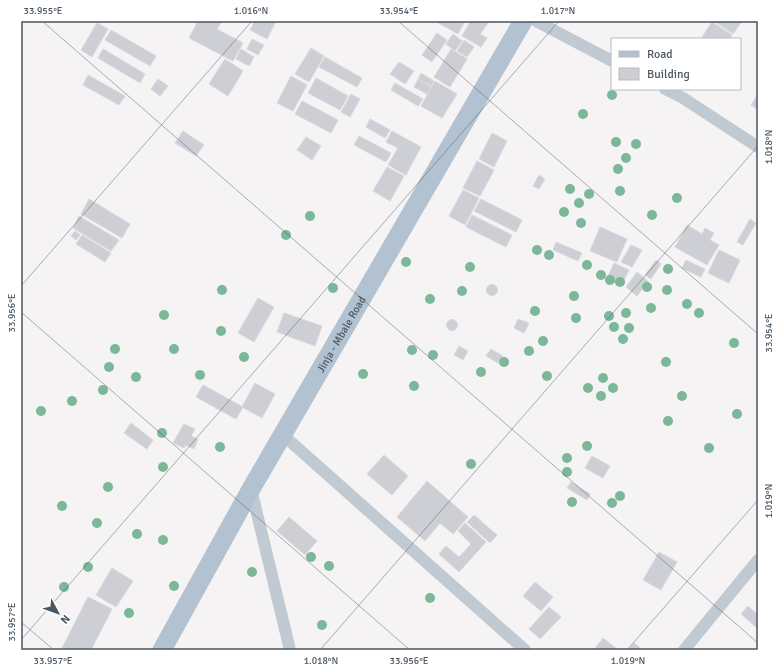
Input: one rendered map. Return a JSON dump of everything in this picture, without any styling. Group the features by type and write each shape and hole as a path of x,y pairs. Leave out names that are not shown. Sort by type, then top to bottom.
{"main road":[{"name":"Jinja - Mbale Road","path":"162,650 251,489 523,21"}],"street":[{"path":"536,21 611,60"},
{"path":"667,90 683,98 758,147"},
{"path":"283,435 525,650"},
{"path":"251,489 290,650"},
{"path":"684,650 758,560"}],"building":[{"path":"198,21 222,21 217,29 243,43 233,61 189,38"},
{"path":"255,21 276,21 267,39 250,30"},
{"path":"435,21 465,21 458,34"},
{"path":"468,21 489,22 480,34 487,38 481,47 462,36 470,22"},
{"path":"714,21 742,21 733,34"},
{"path":"712,22 732,35 730,38 702,37"},
{"path":"97,23 108,29 92,57 81,50"},
{"path":"111,30 156,56 150,66 105,40"},
{"path":"437,33 447,40 432,62 422,55"},
{"path":"453,34 462,41 455,51 446,44"},
{"path":"252,39 264,45 258,55 247,49"},
{"path":"464,40 474,47 467,57 457,51"},
{"path":"311,48 324,56 309,82 295,74"},
{"path":"103,49 145,74 140,83 98,58"},
{"path":"241,49 254,57 249,66 236,59"},
{"path":"451,49 467,59 450,87 434,77"},
{"path":"325,57 362,78 357,87 319,67"},
{"path":"225,59 243,71 228,96 209,84"},
{"path":"399,62 414,71 405,84 390,74"},
{"path":"421,73 434,81 431,86 418,79"},
{"path":"88,75 125,96 119,105 83,85"},
{"path":"291,76 307,85 293,111 277,103"},
{"path":"316,78 348,96 340,110 308,93"},
{"path":"158,79 168,86 160,96 151,89"},
{"path":"418,79 431,87 427,94 414,87"},
{"path":"435,81 457,94 442,118 421,106"},
{"path":"395,83 423,99 418,106 391,90"},
{"path":"351,94 360,99 350,117 341,112"},
{"path":"758,94 758,110 751,105"},
{"path":"302,101 338,120 331,133 295,114"},
{"path":"370,119 390,130 385,138 366,127"},
{"path":"183,131 204,145 196,156 175,143"},
{"path":"392,131 421,147 406,175 388,165 398,148 386,142"},
{"path":"492,133 507,141 494,167 479,159"},
{"path":"359,136 391,153 386,162 354,145"},
{"path":"306,137 321,146 312,160 297,150"},
{"path":"477,161 494,170 480,196 463,188"},
{"path":"387,167 404,176 390,201 373,191"},
{"path":"539,175 545,179 539,189 533,186"},
{"path":"463,190 479,198 465,225 449,216"},
{"path":"89,199 130,224 122,238 81,214"},
{"path":"481,199 522,220 516,232 474,211"},
{"path":"472,215 512,235 506,247 466,227"},
{"path":"79,216 119,240 111,251 73,228"},
{"path":"750,219 756,223 743,245 737,242"},
{"path":"687,225 702,234 705,228 714,233 710,240 719,245 707,265 675,247"},
{"path":"600,227 627,239 617,262 590,251"},
{"path":"75,231 80,235 76,240 71,236"},
{"path":"82,235 111,253 105,262 76,244"},
{"path":"556,242 582,253 578,261 553,250"},
{"path":"631,245 642,250 632,267 621,262"},
{"path":"719,250 740,260 729,283 708,273"},
{"path":"656,260 661,264 651,279 645,275"},
{"path":"686,260 705,269 701,277 682,268"},
{"path":"614,263 629,270 621,286 607,278"},
{"path":"637,272 648,281 637,296 626,287"},
{"path":"492,284 496,286 498,290 496,294 492,296 488,294 486,290 488,286"},
{"path":"258,298 274,307 254,342 238,333"},
{"path":"284,313 322,326 315,346 277,332"},
{"path":"452,319 456,321 458,325 456,329 452,331 448,329 446,325 448,321"},
{"path":"518,319 529,323 524,333 514,328"},
{"path":"459,346 468,351 463,360 454,355"},
{"path":"491,349 503,356 498,363 486,356"},
{"path":"255,383 275,394 262,418 242,407"},
{"path":"203,385 243,407 236,419 196,397"},
{"path":"131,423 153,440 147,449 124,433"},
{"path":"184,424 195,429 191,436 198,439 194,449 186,445 184,448 173,443"},
{"path":"384,455 408,476 392,495 367,474"},
{"path":"592,456 610,466 603,478 585,468"},
{"path":"427,481 468,517 453,534 440,523 425,541 397,517"},
{"path":"571,482 590,494 587,500 567,488"},
{"path":"474,515 497,535 490,543 467,522"},
{"path":"289,517 317,541 305,555 277,531"},
{"path":"465,523 486,542 459,572 439,554 446,546 459,557 471,544 458,531"},
{"path":"659,552 677,562 661,590 643,580"},
{"path":"112,568 133,581 116,607 96,595"},
{"path":"535,582 553,597 541,611 523,596"},
{"path":"88,597 112,609 91,650 61,650"},
{"path":"748,606 758,615 758,629 741,614"},
{"path":"549,607 561,617 540,639 529,629"},
{"path":"603,638 618,650 594,650"},
{"path":"634,643 643,650 628,650"}]}
